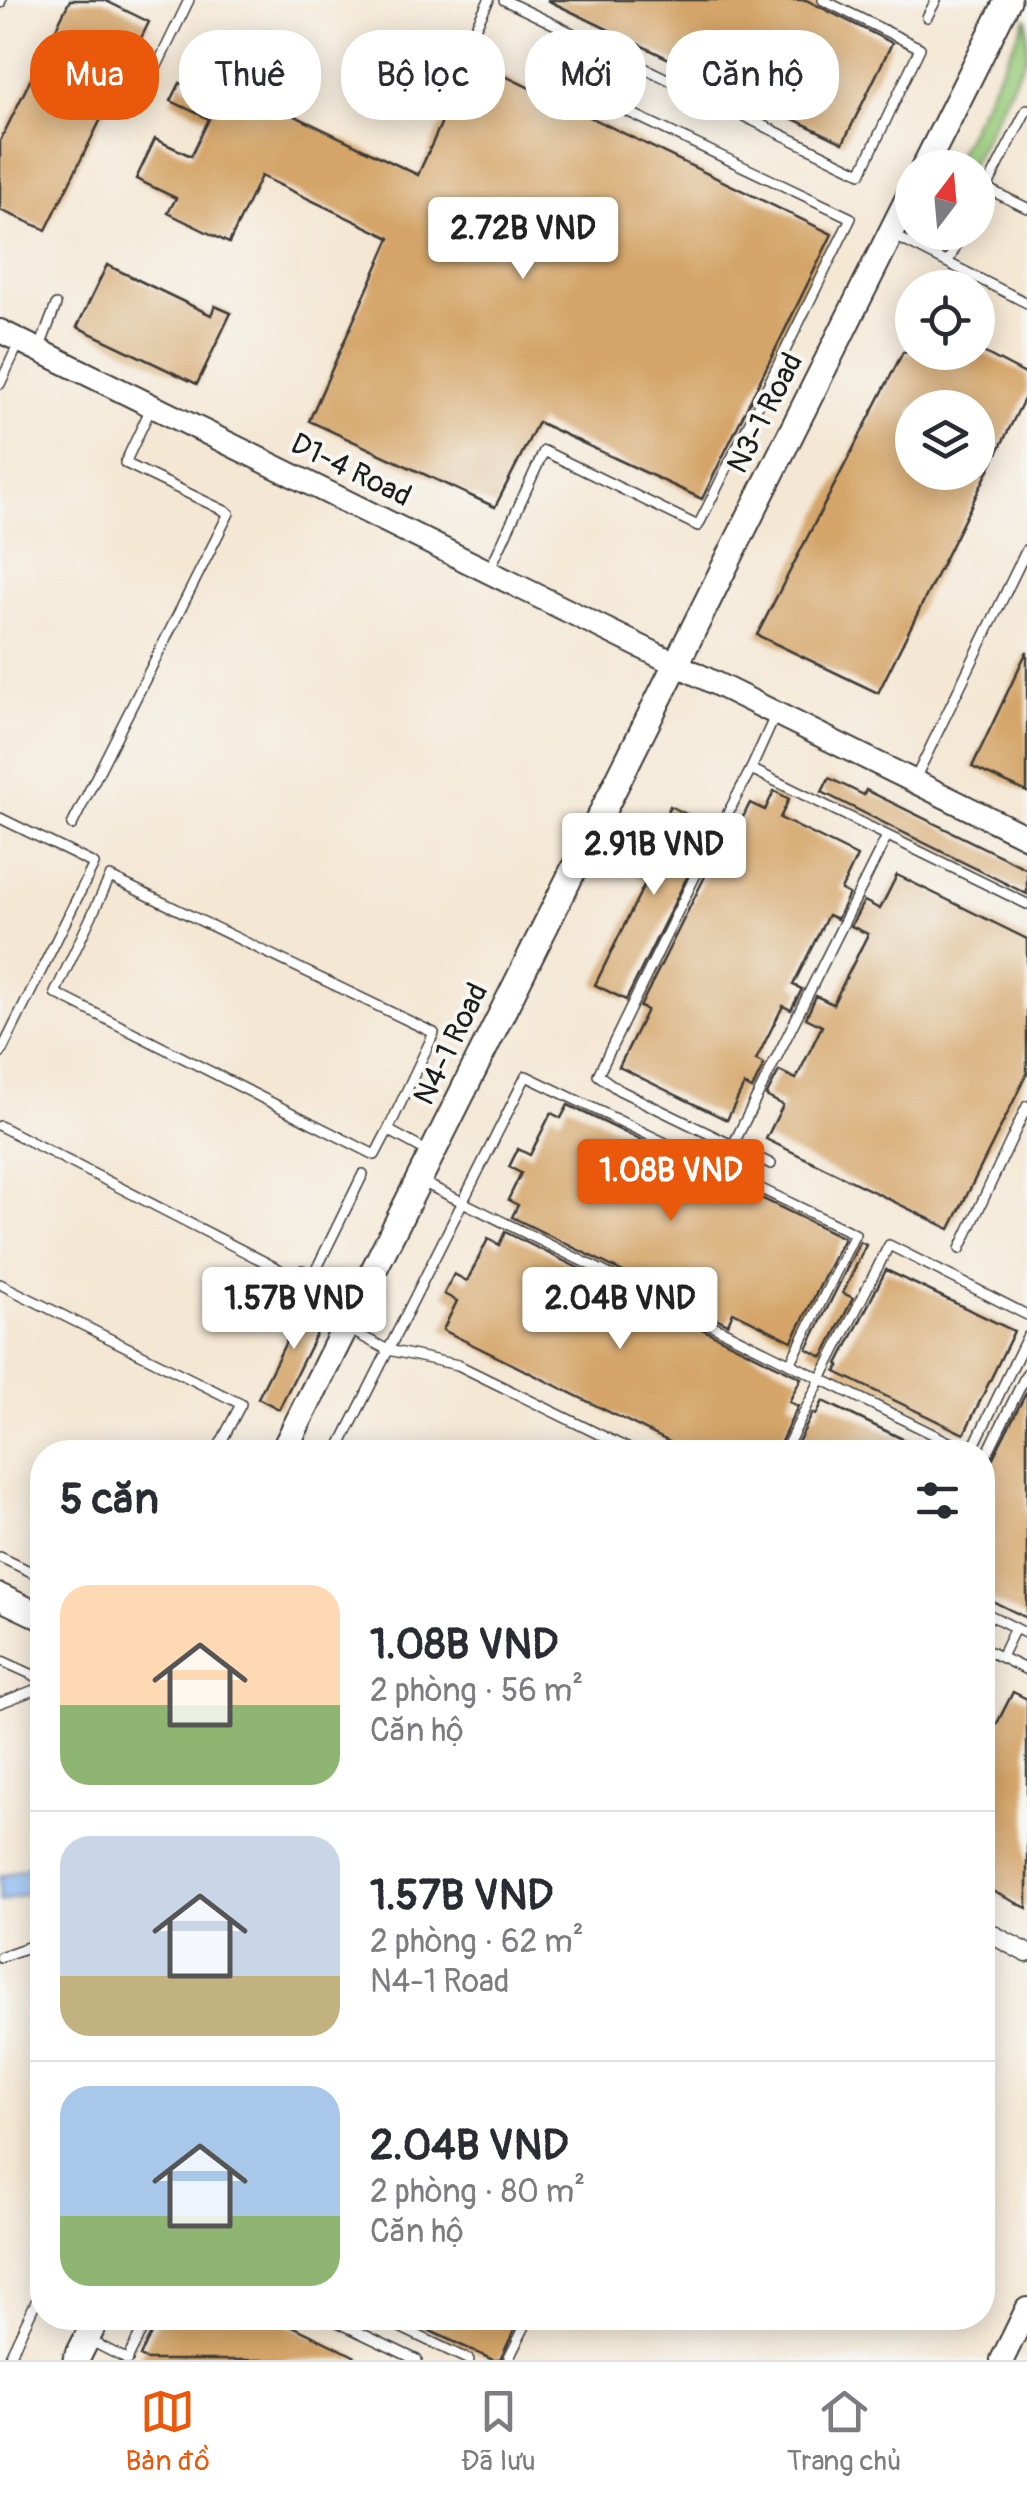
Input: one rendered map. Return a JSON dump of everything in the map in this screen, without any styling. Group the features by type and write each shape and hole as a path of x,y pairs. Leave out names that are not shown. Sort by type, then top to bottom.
{"main road":[{"path":"933,150 1008,0"},
{"name":"N3-1 Road","path":"676,664 895,226"},
{"name":"N4-1 Road","path":"292,1440 676,664"},
{"path":"0,1597 30,1611"}],"street":[{"name":"D1-4 Road","path":"20,340 1027,837"},
{"path":"995,1936 1027,1953"},
{"path":"1002,2360 1027,2308"}],"lane":[{"path":"159,62 189,0"},
{"path":"474,30 488,0"},
{"path":"504,0 861,173 920,48 823,0"},
{"path":"928,18 936,0"},
{"path":"995,171 1027,109"},
{"path":"489,572 544,451 698,526 850,218 645,120"},
{"path":"995,192 1027,208"},
{"path":"891,234 1027,303"},
{"path":"948,262 954,250"},
{"path":"0,384 20,340 56,305"},
{"path":"72,825 229,513 125,463 153,406"},
{"path":"913,781 1027,549"},
{"path":"771,1164 619,1090 598,1075 776,713"},
{"path":"751,769 1027,904"},
{"path":"0,818 94,864 0,1054"},
{"path":"733,1145 887,836"},
{"path":"110,877 434,1032 388,1130 376,1155 55,994 110,877"},
{"path":"343,1440 526,1076 854,1234 790,1364"},
{"path":"960,1250 1027,1106"},
{"path":"0,1126 298,1279 302,1270 360,1300"},
{"path":"388,1130 432,1154"},
{"path":"313,1276 363,1174"},
{"path":"419,1180 946,1440"},
{"path":"790,1440 889,1244 1027,1315"},
{"path":"0,1284 241,1404 222,1440"},
{"path":"346,1328 388,1350 458,1365 611,1440"},
{"path":"976,1440 1027,1337"},
{"path":"994,1440 1027,1373"},
{"path":"0,1556 30,1570"},
{"path":"995,1618 1027,1634"},
{"path":"1000,1657 1015,1628"},
{"path":"995,1654 1027,1670"},
{"path":"0,1660 30,1674"},
{"path":"0,1703 30,1692"},
{"path":"0,1957 30,1946"},
{"path":"8,2360 30,2314"},
{"path":"86,2339 128,2360 142,2330"},
{"path":"354,2330 417,2360"},
{"path":"406,2330 469,2360"},
{"path":"508,2360 524,2330"}],"green space":[{"path":"1027,17 1027,55 979,150 960,150"}],"water":[{"path":"30,1866 30,1893 0,1902 0,1877"}],"building":[{"path":"70,0 104,0 149,22 145,30 55,30"},
{"path":"547,0 806,0 892,43 843,143 795,120 839,120 839,30 666,30 666,57 646,48 646,30 609,30"},
{"path":"505,76 525,86 525,120 596,120 832,234 702,499 538,422 495,507 309,421 390,238 261,176 229,243 168,213 176,198 136,179 155,139 191,156 209,120 303,120 418,175 443,120 505,120"},
{"path":"30,81 30,120 100,120 46,230 0,210 0,141"},
{"path":"179,85 179,105 171,101"},
{"path":"107,265 211,315 215,306 231,313 197,384 77,327"},
{"path":"995,358 1027,375 1027,393 995,457 995,390 895,390 895,490 979,490 878,693 757,635 895,368 995,370"},
{"path":"1027,651 1027,792 972,767"},
{"path":"829,778 864,795 866,790 1027,869 1027,894 822,792"},
{"path":"774,791 789,799 780,818 857,856 841,890 849,894 837,919 828,915 793,985 802,989 791,1010 783,1006 756,1060 764,1064 752,1089 744,1085 727,1120 619,1067 647,1010 640,1007 726,834 733,837 750,803 765,810"},
{"path":"670,806 712,827 626,1000 595,985 646,881 635,875"},
{"path":"897,875 1027,939 1027,1074 950,1229 766,1139 783,1105 766,1096 779,1071 796,1079 822,1026 806,1018 816,996 833,1004 868,934 851,926 864,901 880,909"},
{"path":"568,1105 844,1238 792,1341 733,1312 728,1324 512,1217 518,1205 508,1200 521,1173 509,1167 518,1149 530,1155 551,1113 561,1118"},
{"path":"505,1232 801,1378 789,1402 798,1406 782,1440 666,1440 443,1330 457,1301 444,1294 454,1274 467,1281 488,1239 499,1245"},
{"path":"860,1242 866,1245 843,1293 853,1298 823,1357 807,1349"},
{"path":"886,1270 1014,1331 964,1434 836,1372"},
{"path":"309,1296 330,1306 279,1409 258,1398"},
{"path":"1027,1391 1027,1618 995,1602 995,1454"},
{"path":"823,1401 905,1440 799,1440 813,1413 816,1415"},
{"path":"1013,1692 1027,1699 1027,1908 995,1892 995,1727"},
{"path":"153,2330 301,2330 362,2360 147,2360 140,2356"},
{"path":"428,2330 514,2330 500,2360"}]}
